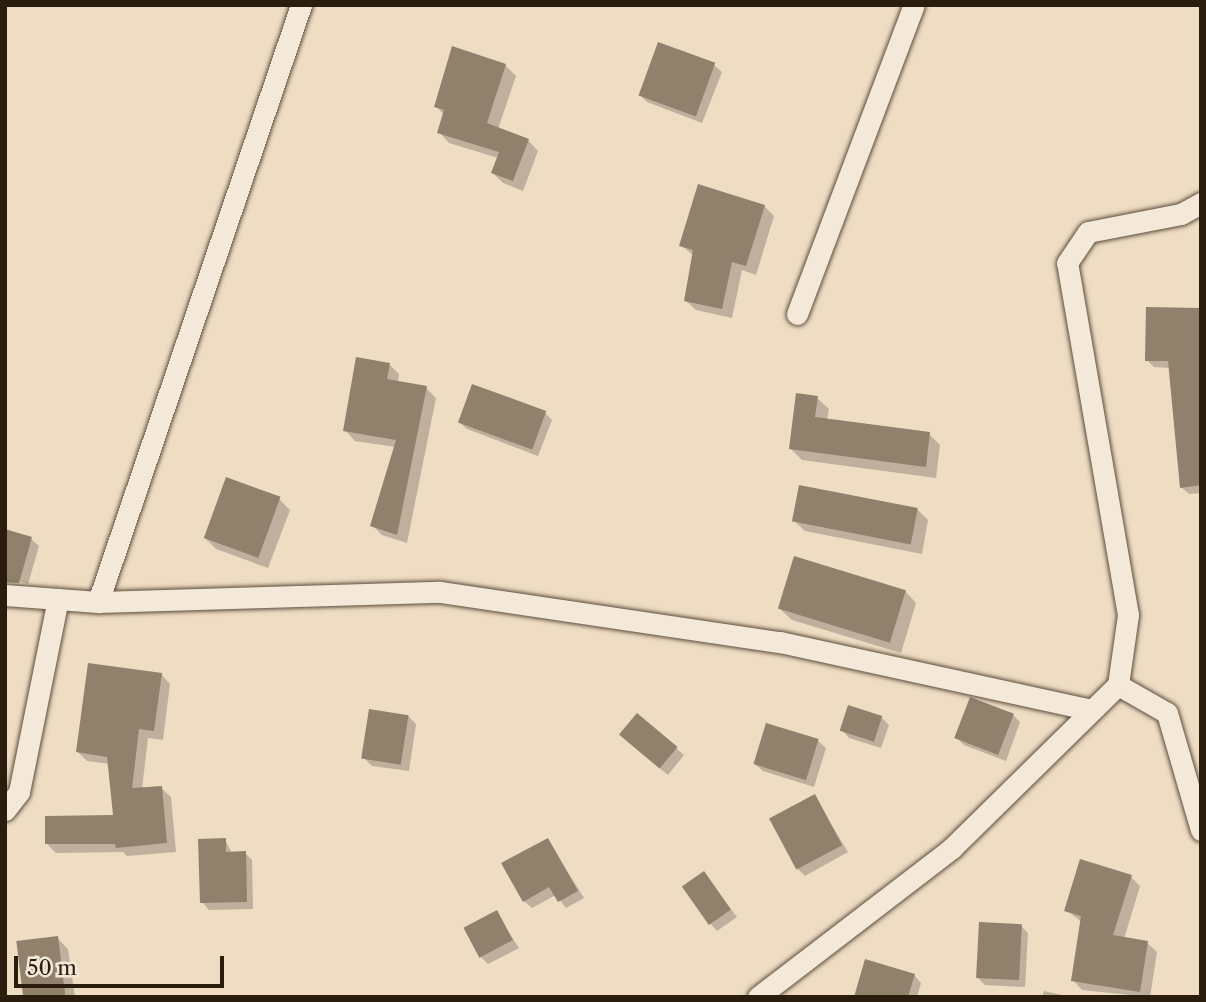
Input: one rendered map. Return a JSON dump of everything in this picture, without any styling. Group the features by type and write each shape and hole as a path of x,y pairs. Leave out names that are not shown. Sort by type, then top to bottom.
{"street":[{"path":"99,602 301,5"},
{"path":"797,314 914,5"},
{"path":"758,997 952,848 1118,685 1126,652 1128,615 1067,263 1088,232 1181,214 1201,203"},
{"path":"5,594 99,602 440,592 780,642 1092,710"},
{"path":"5,810 19,792 58,598"},
{"path":"1118,685 1167,713 1201,830"}],"building":[{"path":"658,42 715,63 696,116 639,96"},
{"path":"452,46 506,64 487,123 529,139 513,181 491,173 499,152 437,133 444,110 434,107"},
{"path":"698,184 765,205 746,266 732,262 722,309 684,301 693,250 679,246"},
{"path":"1146,307 1201,308 1201,485 1180,488 1168,361 1145,361"},
{"path":"356,357 390,363 387,379 427,386 397,535 370,526 396,440 343,431"},
{"path":"472,384 546,411 532,450 458,423"},
{"path":"796,393 818,396 815,417 930,432 926,467 789,449"},
{"path":"226,477 281,497 258,558 204,538"},
{"path":"799,485 918,508 911,544 792,521"},
{"path":"5,529 32,537 19,583 5,582"},
{"path":"794,556 906,590 890,643 778,609"},
{"path":"88,663 162,673 154,731 139,729 132,788 162,786 167,843 116,848 115,844 45,844 45,816 113,815 107,757 76,752"},
{"path":"970,697 1014,714 998,755 954,738"},
{"path":"848,705 882,716 874,742 840,731"},
{"path":"369,709 409,715 401,765 361,758"},
{"path":"637,713 678,747 660,769 619,734"},
{"path":"766,723 819,739 806,780 753,764"},
{"path":"815,794 842,845 796,870 769,818"},
{"path":"226,838 226,852 246,851 247,902 200,903 198,839"},
{"path":"548,838 578,891 558,902 549,887 523,902 501,863"},
{"path":"1080,859 1132,875 1113,935 1148,941 1140,992 1071,981 1081,916 1064,911"},
{"path":"704,871 731,910 709,925 682,886"},
{"path":"497,910 513,940 479,958 463,928"},
{"path":"979,922 1022,924 1019,980 976,978"},
{"path":"58,936 65,997 23,997 16,941"},
{"path":"865,959 915,974 908,997 854,997"}]}
